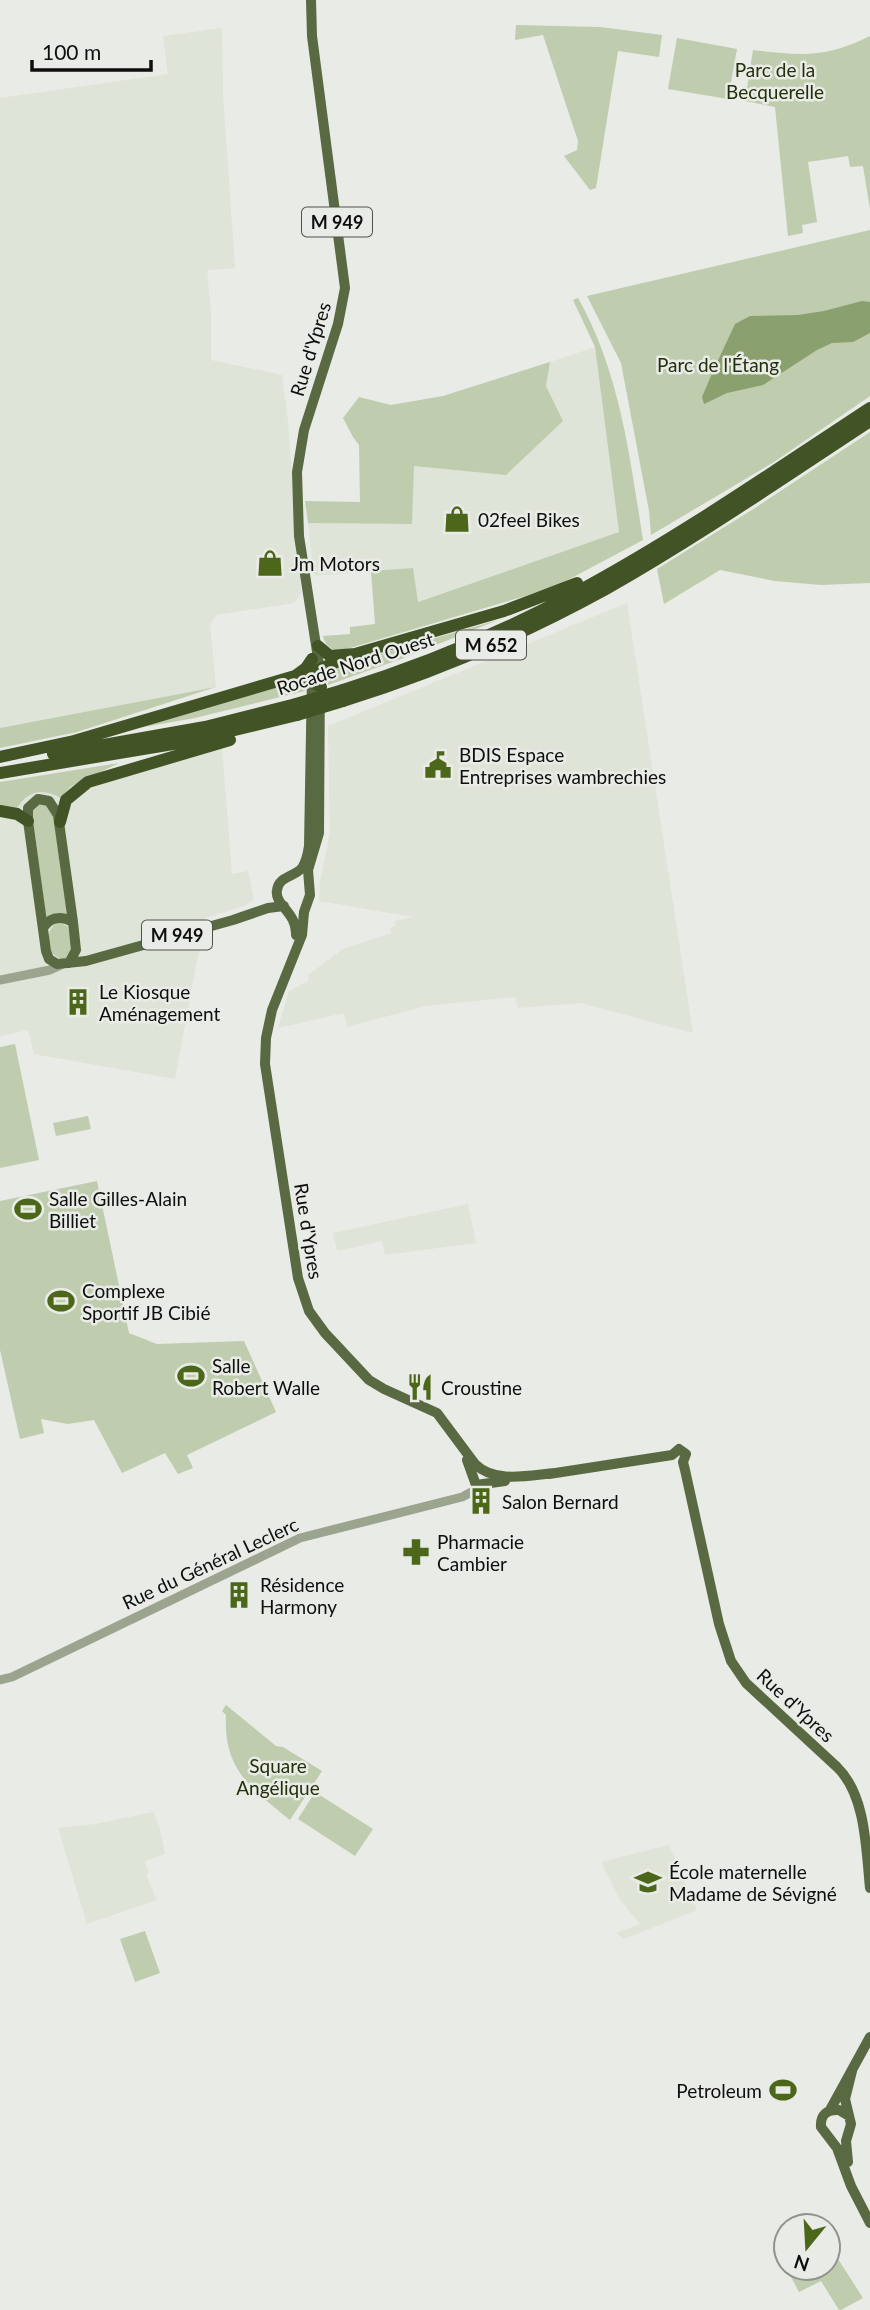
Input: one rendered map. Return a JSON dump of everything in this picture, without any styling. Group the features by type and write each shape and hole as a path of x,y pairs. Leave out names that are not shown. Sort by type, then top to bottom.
{"highway":[{"name":"Rocade Nord Ouest","path":"665,547 870,408"},
{"name":"Rocade Nord Ouest","path":"0,760 162,735 296,710 423,674 510,637 583,601 631,565 665,547 870,421"},
{"path":"0,760 295,676 315,674 355,654 504,611 631,565"},
{"path":"318,646 330,656 355,654"},
{"path":"295,676 306,668 315,674"},
{"name":"Rocade Nord Ouest","path":"0,773 177,743 277,721 296,710"},
{"path":"60,822 66,800 77,789 93,780 237,738 277,721"},
{"path":"0,811 17,814 28,821"}],"main road":[{"name":"Rue d'Ypres","path":"309,886 308,870 320,828 312,623 298,524 298,466 304,430 338,324 345,288 312,36 311,0"},
{"name":"Rue d'Ypres","path":"289,876 304,864 309,846 318,646 312,623"},
{"path":"35,800 50,801 60,822 76,945 75,954 65,964 53,962 46,951 28,821 30,804 35,800"},
{"path":"289,876 302,878 309,886 308,901 298,909 285,907 278,898 278,887 282,880 289,876"},
{"name":"M 949","path":"246,916 269,900 278,887"},
{"name":"Rue d'Ypres","path":"308,901 303,917 302,935 272,1010 264,1056 302,1294 320,1328 363,1374 384,1389 435,1411 475,1464 480,1478 555,1473 672,1455 676,1462 683,1462 719,1624 731,1661 746,1683 837,1767 848,1781 859,1808 870,1888"},
{"name":"Rue d'Ypres","path":"285,907 294,919 296,929 291,959"},
{"name":"M 949","path":"65,964 86,961 268,908 285,907"},
{"path":"43,928 56,918 73,922"},
{"name":"M 949","path":"76,945 89,952 108,953"},
{"path":"870,2037 821,2122 822,2132 837,2148 870,2223"},
{"path":"852,2071 845,2099 851,2124 845,2146 859,2202"},
{"path":"830,2110 841,2110 849,2116"},
{"path":"827,2137 839,2139 848,2133"}],"street":[{"path":"32,972 43,964 46,951"},
{"path":"0,980 50,970 65,964"},
{"name":"Rue du Général Leclerc","path":"0,1680 12,1677 291,1541 444,1501 480,1478"}],"shaded area":[{"path":"222,28 223,93 235,268 207,270 211,312 211,360 282,375 301,594 294,603 216,615 210,624 216,687 0,728 0,98 168,74 163,36"},
{"path":"862,301 870,302 870,333 853,342 832,343 763,385 727,393 704,404 702,397 735,324 750,316 798,315"},
{"path":"595,347 619,532 417,602 412,568 314,576 308,523 411,524 414,466 563,421 546,386 550,362"},
{"path":"627,603 693,1033 581,1003 518,1008 515,997 425,1006 347,1027 344,1013 278,1028 289,991 309,981 308,975 343,949 391,933 390,928 396,926 394,921 413,917 319,901 320,881 330,832 328,726"},
{"path":"222,748 232,874 248,871 254,900 244,906 205,918 175,1079 34,1054 28,1030 0,1036 0,796"},
{"path":"468,1204 476,1243 385,1255 382,1241 337,1251 333,1233"},
{"path":"153,1812 160,1828 165,1854 145,1861 149,1874 146,1875 157,1900 87,1924 58,1828 95,1824"},
{"name":"École maternelle Madame de Sévigné","path":"669,1845 697,1910 624,1939 616,1933 640,1924 620,1900 601,1862"}],"green space":[{"path":"516,25 600,27 662,35 659,57 618,51 596,188 590,190 564,156 577,150 578,141 543,35 515,40"},
{"name":"Parc de la Becquerelle","path":"870,36 870,209 863,166 850,167 848,156 808,162 817,222 802,225 803,233 788,236 775,107 745,101 753,50 813,54 840,48"},
{"path":"677,38 737,49 728,99 668,89"},
{"name":"Parc de l'Étang","path":"870,230 870,396 774,462 651,535 649,511 621,363 587,296"},
{"path":"578,298 592,326 614,385 628,447 643,540 564,582 525,596 340,651 331,648 323,636 350,634 350,627 375,624 371,571 413,568 418,602 619,532 595,347 573,300"},
{"path":"550,362 546,386 563,421 506,475 414,466 412,524 308,523 305,501 360,502 359,445 343,418 359,397 391,405 443,396"},
{"path":"870,432 870,583 821,585 775,581 720,570 664,604 657,569"},
{"path":"498,620 328,685 331,672 344,664"},
{"path":"291,682 302,683 305,691 195,718 121,731"},
{"path":"216,687 77,732 0,748 0,728"},
{"path":"119,763 70,787 61,798 36,792 26,797 17,808 0,806 0,782"},
{"path":"42,803 53,809 68,915 46,918 32,813 36,805"},
{"path":"59,922 68,927 72,949 67,958 55,955 49,944 50,931"},
{"path":"15,1044 39,1160 0,1168 0,1047"},
{"path":"88,1116 91,1129 56,1136 53,1123"},
{"name":"Complexe Sportif JB Cibié","path":"97,1181 129,1333 157,1344 244,1341 276,1412 187,1455 193,1468 178,1474 165,1453 122,1473 94,1420 68,1424 41,1419 44,1433 20,1439 0,1350 0,1201"},
{"name":"Square Angélique","path":"226,1705 276,1746 283,1747 322,1771 290,1820 252,1787 235,1764 226,1734 226,1715 222,1711"},
{"path":"315,1792 373,1829 355,1856 298,1819"},
{"path":"145,1931 160,1973 135,1982 120,1939"},
{"path":"842,2265 863,2298 839,2310 822,2282 842,2282"},
{"path":"794,2282 819,2282 799,2292"}],"place":[{"name":"02feel Bikes","path":"457,519"},
{"name":"Jm Motors","path":"270,563"},
{"name":"BDIS Espace Entreprises wambrechies","path":"438,765"},
{"name":"Le Kiosque Aménagement","path":"78,1002"},
{"name":"Salle Gilles-Alain Billiet","path":"28,1209"},
{"name":"Complexe Sportif JB Cibié","path":"61,1301"},
{"name":"Salle Robert Walle","path":"191,1376"},
{"name":"Croustine","path":"420,1387"},
{"name":"Salon Bernard","path":"481,1501"},
{"name":"Pharmacie Cambier","path":"416,1552"},
{"name":"Résidence Harmony","path":"239,1595"},
{"name":"École maternelle Madame de Sévigné","path":"648,1882"},
{"name":"Petroleum","path":"783,2090"}]}
